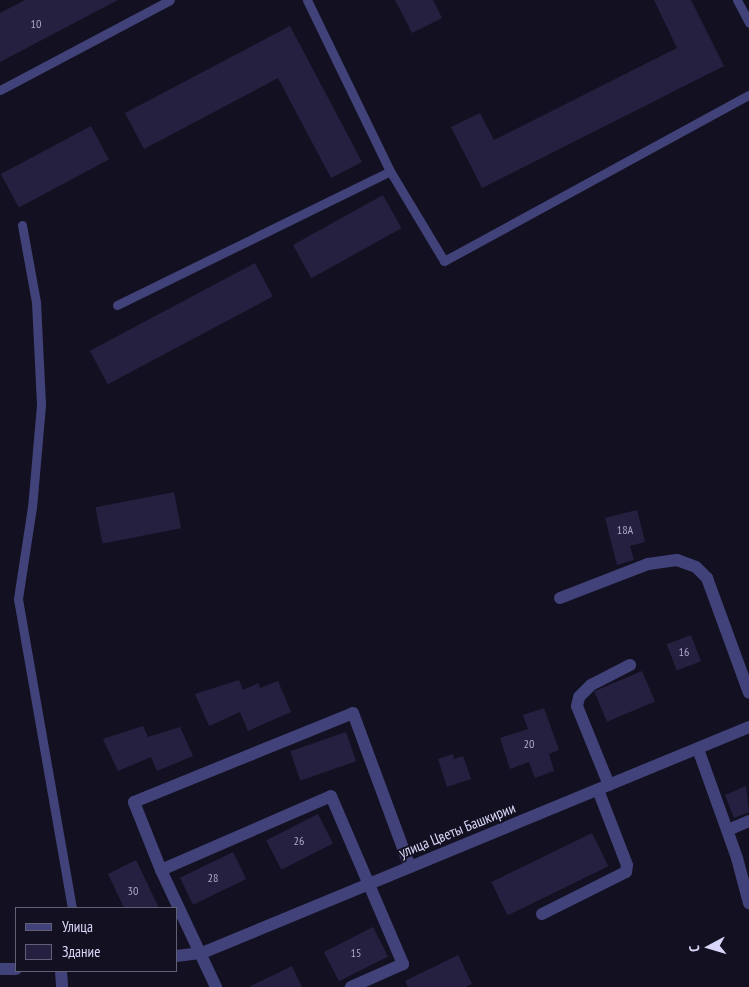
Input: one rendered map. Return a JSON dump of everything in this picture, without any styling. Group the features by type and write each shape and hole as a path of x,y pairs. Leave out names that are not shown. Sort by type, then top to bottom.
{"street":[{"path":"560,598 648,564 677,560 696,567 706,578 749,693"},
{"path":"542,914 626,872 628,865 577,706 579,697 591,685 630,665"},
{"path":"216,987 202,953 161,870 134,802 353,713 410,867"},
{"name":"улица Цветы Башкирии","path":"178,956 202,953 749,727"},
{"path":"698,749 728,830 749,903"},
{"path":"161,870 331,796 403,964 351,987"},
{"path":"728,830 749,821"},
{"path":"0,969 15,969"},
{"path":"61,972 62,987"}],"lane":[{"path":"0,90 170,0"},
{"path":"307,0 390,171 444,261 749,95"},
{"path":"737,0 749,23"},
{"path":"117,305 390,171"},
{"path":"22,225 36,302 40,405 32,508 18,599 72,907"}],"building":[{"path":"25,0 118,0 0,62 0,13"},
{"path":"395,0 433,0 442,18 412,33"},
{"path":"654,0 691,0 724,66 482,188 451,127 480,113 494,140 677,48"},
{"path":"290,26 362,162 331,178 278,78 144,149 125,113"},
{"path":"91,126 109,160 19,207 1,174"},
{"path":"383,195 401,228 311,278 293,245"},
{"path":"255,263 273,297 108,384 90,351"},
{"path":"174,492 181,528 103,544 95,507"},
{"path":"637,510 645,542 630,546 634,560 617,565 605,518"},
{"path":"691,635 701,661 677,670 667,644"},
{"path":"642,671 655,701 607,722 594,691"},
{"path":"239,680 243,690 258,683 260,688 278,681 291,712 248,731 240,712 209,726 195,694"},
{"path":"544,708 559,750 549,754 554,771 535,778 529,762 510,769 500,738 528,729 523,715"},
{"path":"143,726 148,737 180,727 193,756 157,771 151,757 118,771 103,739"},
{"path":"346,732 356,761 300,781 290,751"},
{"path":"453,754 454,759 463,756 471,779 447,787 438,759"},
{"path":"746,786 749,812 734,818 725,795"},
{"path":"318,814 333,843 281,870 266,840"},
{"path":"592,833 608,866 508,915 491,882"},
{"path":"233,852 246,879 193,905 180,878"},
{"path":"136,860 159,907 124,907 108,874"},
{"path":"373,927 388,956 339,981 324,952"},
{"path":"458,955 472,984 465,987 408,987 405,981"},
{"path":"292,966 302,987 249,987"}]}
